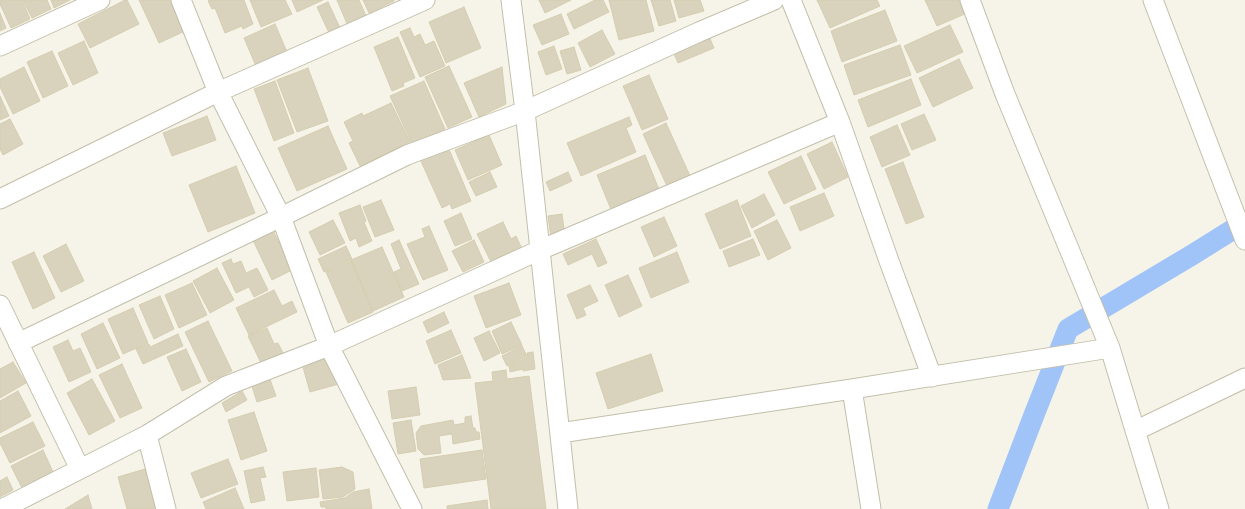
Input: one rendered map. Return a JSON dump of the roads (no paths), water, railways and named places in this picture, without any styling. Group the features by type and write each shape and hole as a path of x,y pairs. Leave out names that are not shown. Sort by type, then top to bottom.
{"street":[{"path":"0,46 100,0"},
{"path":"181,0 218,92 281,217 329,346 412,509"},
{"path":"0,199 218,92 425,0"},
{"path":"511,0 525,111 568,509"},
{"path":"18,343 407,155 525,111 699,32 774,0"},
{"path":"791,0 840,122 932,377"},
{"path":"970,0 1005,94 1110,348 1159,509"},
{"path":"1153,0 1245,240"},
{"path":"2,509 147,435 226,386 329,346 540,250 840,122"},
{"path":"0,305 80,469"},
{"path":"560,433 852,390 1110,348"},
{"path":"1135,431 1245,378"},
{"path":"852,390 871,509"},
{"path":"147,435 166,509"}],"waterway":[{"path":"998,509 1068,329 1245,222"}]}
